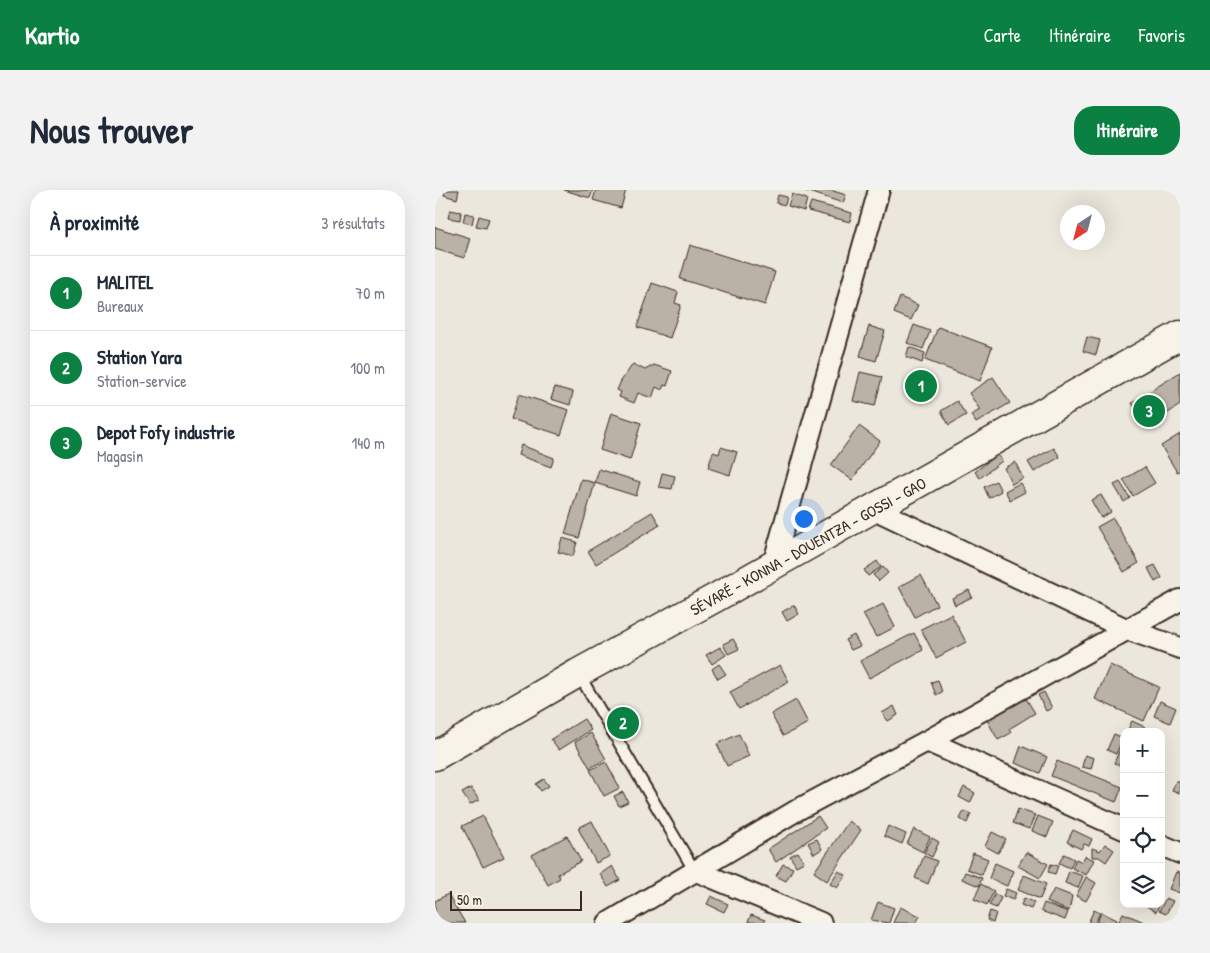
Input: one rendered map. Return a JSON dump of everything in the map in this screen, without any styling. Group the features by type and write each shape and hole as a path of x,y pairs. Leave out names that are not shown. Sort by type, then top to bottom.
{"main road":[{"name":"SÉVARÉ - KONNA - DOUENTZA - GOSSI - GAO","path":"435,756 578,673 874,509 1180,335"}],"street":[{"path":"773,565 879,190"},
{"path":"874,509 1127,629 1180,648"},
{"path":"608,923 799,809 927,741 1180,600"},
{"path":"927,741 1120,826"},
{"path":"1165,846 1180,852"},
{"path":"694,870 821,923"}],"lane":[{"path":"578,673 694,870"}],"building":[{"path":"445,190 459,190 457,199 444,195"},
{"path":"564,190 593,190 590,198"},
{"path":"596,190 626,190 621,208 593,200"},
{"path":"803,190 830,190 846,195 843,203"},
{"path":"792,194 807,199 804,211 788,206"},
{"path":"778,195 787,197 785,205 776,203"},
{"path":"811,202 852,213 850,222 808,211"},
{"path":"450,210 461,212 460,220 448,218"},
{"path":"465,213 474,215 472,224 463,222"},
{"path":"479,216 489,219 486,228 476,226"},
{"path":"435,227 470,238 464,258 435,249"},
{"path":"690,245 775,272 765,305 680,279"},
{"path":"652,283 678,292 675,303 681,305 670,338 637,327"},
{"path":"900,297 918,305 911,320 894,313"},
{"path":"914,325 930,331 923,349 907,343"},
{"path":"869,326 885,331 876,361 860,356"},
{"path":"938,327 992,347 980,381 925,360"},
{"path":"1087,337 1100,340 1096,355 1083,351"},
{"path":"909,347 925,353 922,363 906,357"},
{"path":"633,364 645,370 654,365 672,371 667,386 664,385 662,390 656,387 652,398 638,393 634,403 619,397 621,392 617,390"},
{"path":"860,372 882,377 875,406 853,401"},
{"path":"1180,372 1180,405 1147,427 1132,403"},
{"path":"993,377 1010,403 976,423 971,415 980,410 969,393"},
{"path":"555,387 573,392 570,405 551,399"},
{"path":"519,394 569,410 561,435 511,419"},
{"path":"957,401 966,415 949,425 941,411"},
{"path":"611,413 641,423 630,460 600,450"},
{"path":"859,426 880,441 852,480 831,465"},
{"path":"1180,434 1180,470 1177,472 1161,446"},
{"path":"521,445 554,458 551,467 518,455"},
{"path":"721,447 737,452 730,475 708,468 713,452 719,454"},
{"path":"1054,448 1060,457 1034,472 1028,462"},
{"path":"997,454 1002,461 980,478 975,472"},
{"path":"1015,462 1023,478 1012,484 1004,468"},
{"path":"1145,467 1155,483 1133,496 1123,480"},
{"path":"599,469 640,482 636,496 595,483"},
{"path":"662,473 675,476 672,489 659,487"},
{"path":"581,479 595,483 579,538 565,534"},
{"path":"996,481 1001,491 989,498 984,487"},
{"path":"1120,482 1130,498 1124,502 1114,485"},
{"path":"1020,483 1025,492 1010,500 1005,491"},
{"path":"1101,495 1111,512 1101,518 1091,500"},
{"path":"652,512 660,525 596,564 588,551"},
{"path":"1113,518 1139,563 1124,572 1097,527"},
{"path":"562,538 577,542 573,556 558,552"},
{"path":"877,561 881,567 868,576 864,570"},
{"path":"1155,565 1162,578 1155,582 1148,568"},
{"path":"883,567 888,573 879,581 873,575"},
{"path":"921,575 937,605 915,617 899,587"},
{"path":"969,590 972,597 955,605 952,598"},
{"path":"883,604 895,627 876,637 863,614"},
{"path":"794,605 799,614 787,621 782,612"},
{"path":"951,614 966,642 936,658 921,629"},
{"path":"914,633 923,650 869,678 860,661"},
{"path":"854,635 860,646 851,650 845,640"},
{"path":"733,639 739,649 728,654 723,644"},
{"path":"720,647 726,655 712,664 706,655"},
{"path":"719,664 726,674 718,679 712,669"},
{"path":"780,665 789,682 739,709 730,692"},
{"path":"1110,665 1159,687 1144,721 1095,699"},
{"path":"938,680 942,692 936,695 931,682"},
{"path":"1044,692 1052,708 1046,711 1038,695"},
{"path":"1025,697 1035,713 1009,729 1011,733 998,740 987,720"},
{"path":"796,700 808,723 783,736 771,714"},
{"path":"1160,701 1176,708 1170,723 1154,716"},
{"path":"894,706 898,715 888,721 882,713"},
{"path":"584,719 591,730 559,750 551,739"},
{"path":"1132,721 1145,727 1145,728 1129,728"},
{"path":"591,733 606,759 590,768 575,742"},
{"path":"739,734 749,756 727,766 717,744"},
{"path":"1114,734 1120,737 1120,745 1116,754 1107,750"},
{"path":"1021,746 1047,757 1040,773 1015,763"},
{"path":"1120,749 1120,765 1114,763"},
{"path":"1085,755 1094,758 1091,769 1082,767"},
{"path":"1057,761 1120,786 1120,792 1116,802 1051,776"},
{"path":"606,762 620,788 604,796 590,770"},
{"path":"544,779 549,786 541,791 536,784"},
{"path":"1176,781 1180,782 1179,793 1172,790"},
{"path":"964,787 975,793 970,803 959,797"},
{"path":"471,788 479,800 470,805 462,793"},
{"path":"623,792 628,802 619,806 614,796"},
{"path":"1018,809 1035,815 1029,829 1013,823"},
{"path":"964,811 971,814 967,823 960,819"},
{"path":"483,816 504,857 483,867 462,826"},
{"path":"818,816 826,828 776,862 768,849"},
{"path":"1038,816 1053,822 1047,837 1032,831"},
{"path":"592,821 610,856 596,863 578,828"},
{"path":"849,821 861,830 827,881 814,872"},
{"path":"888,826 906,834 902,844 884,836"},
{"path":"914,829 930,837 923,852 907,844"},
{"path":"1073,830 1092,839 1089,846 1084,844 1081,849 1067,842"},
{"path":"992,832 1006,839 998,853 985,846"},
{"path":"567,836 581,861 558,874 560,878 548,885 532,855"},
{"path":"932,838 939,842 932,857 924,853"},
{"path":"817,839 822,849 814,854 808,843"},
{"path":"1105,844 1114,850 1106,862 1099,857 1092,857 1092,848 1100,851"},
{"path":"798,852 804,862 796,866 790,856"},
{"path":"1026,852 1048,864 1040,878 1018,866"},
{"path":"973,853 988,859 982,875 967,869"},
{"path":"1064,854 1074,859 1070,868 1059,863"},
{"path":"924,856 937,861 928,884 915,878"},
{"path":"1085,856 1094,860 1086,875 1072,868 1076,859 1082,862"},
{"path":"995,863 1013,871 1007,886 989,878"},
{"path":"783,864 793,868 786,881 776,876"},
{"path":"1051,864 1058,866 1055,874 1048,872"},
{"path":"612,866 620,880 608,887 600,874"},
{"path":"838,871 846,875 837,888 830,884"},
{"path":"1069,871 1083,876 1078,888 1065,883"},
{"path":"965,872 982,878 979,886 962,879"},
{"path":"1176,872 1180,873 1180,893 1169,889"},
{"path":"1024,875 1046,884 1040,899 1018,890"},
{"path":"1086,877 1096,883 1086,901 1076,896"},
{"path":"981,884 994,891 987,905 974,899"},
{"path":"1006,889 1016,893 1013,900 1003,896"},
{"path":"1054,889 1072,896 1069,911 1047,902"},
{"path":"448,894 465,923 435,923 435,901"},
{"path":"995,894 1001,898 996,908 989,905"},
{"path":"711,896 728,904 724,912 707,904"},
{"path":"1024,898 1034,902 1031,909 1021,905"},
{"path":"1166,898 1173,901 1166,914 1159,911 1161,908 1165,908"},
{"path":"878,902 894,908 889,923 871,920"},
{"path":"1044,903 1068,912 1065,920 1041,911"},
{"path":"900,907 920,916 916,923 893,923"},
{"path":"1150,908 1158,908 1156,912"},
{"path":"1094,910 1100,913 1095,923 1088,923"},
{"path":"990,911 996,913 993,923 987,920"},
{"path":"1101,912 1117,920 1116,923 1097,923"},
{"path":"1123,913 1144,922 1144,923 1118,923"},
{"path":"751,915 765,920 764,923 748,922"}],"place":[{"name":"MALITEL","path":"921,386"},
{"name":"Depot Fofy industrie","path":"1149,411"},
{"name":"Station Yara","path":"623,723"}]}
